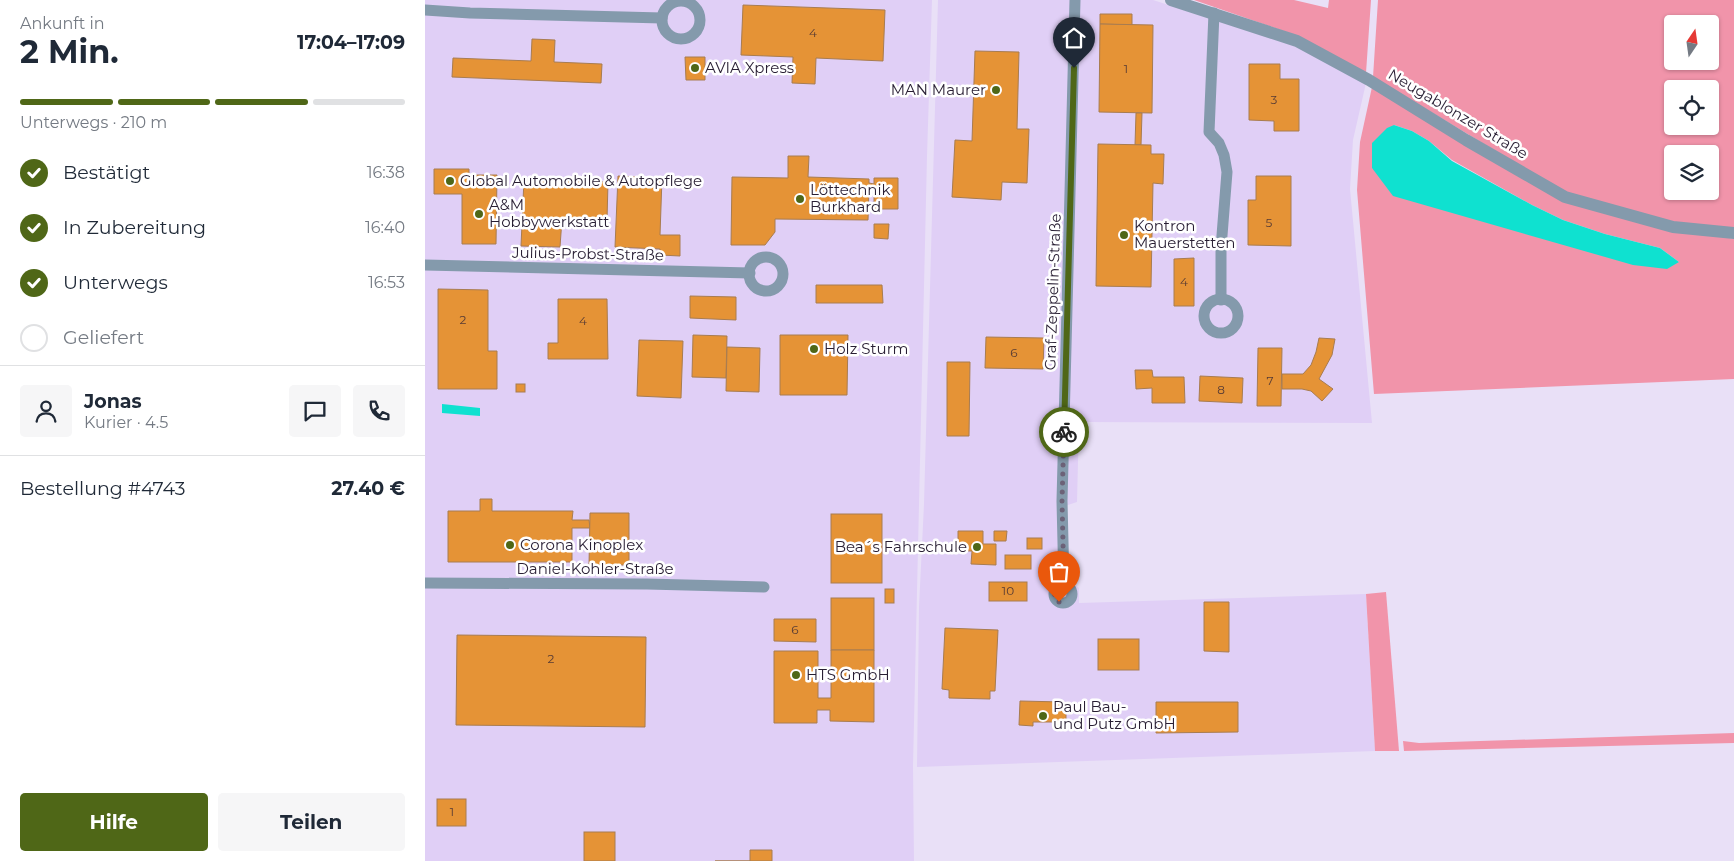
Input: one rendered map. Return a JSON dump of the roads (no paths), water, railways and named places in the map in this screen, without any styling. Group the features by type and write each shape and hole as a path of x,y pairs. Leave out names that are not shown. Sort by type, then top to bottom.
{"street":[{"name":"Graf-Zeppelin-Straße","path":"1064,584 1062,501 1075,0"},
{"name":"Neugablonzer Straße","path":"1171,0 1297,41 1369,80 1466,140 1565,197 1673,227 1734,233"},
{"path":"425,10 662,18"},
{"path":"1214,13 1209,132 1219,143 1224,155 1227,172 1221,248 1221,300"},
{"name":"Julius-Probst-Straße","path":"425,265 749,273"},
{"name":"Daniel-Kohler-Straße","path":"425,583 647,584 764,587"}],"place":[{"name":"AVIA Xpress","path":"695,68"},
{"name":"MAN Maurer","path":"996,90"},
{"name":"Global Automobile & Autopflege","path":"450,181"},
{"name":"Löttechnik Burkhard","path":"800,199"},
{"name":"A&M Hobbywerkstatt","path":"479,214"},
{"name":"Kontron Mauerstetten","path":"1124,235"},
{"name":"Holz Sturm","path":"814,349"},
{"name":"Corona Kinoplex","path":"510,545"},
{"name":"Bea´s Fahrschule","path":"977,547"},
{"name":"HTS GmbH","path":"796,675"},
{"name":"Paul Bau- und Putz GmbH","path":"1043,716"}]}
